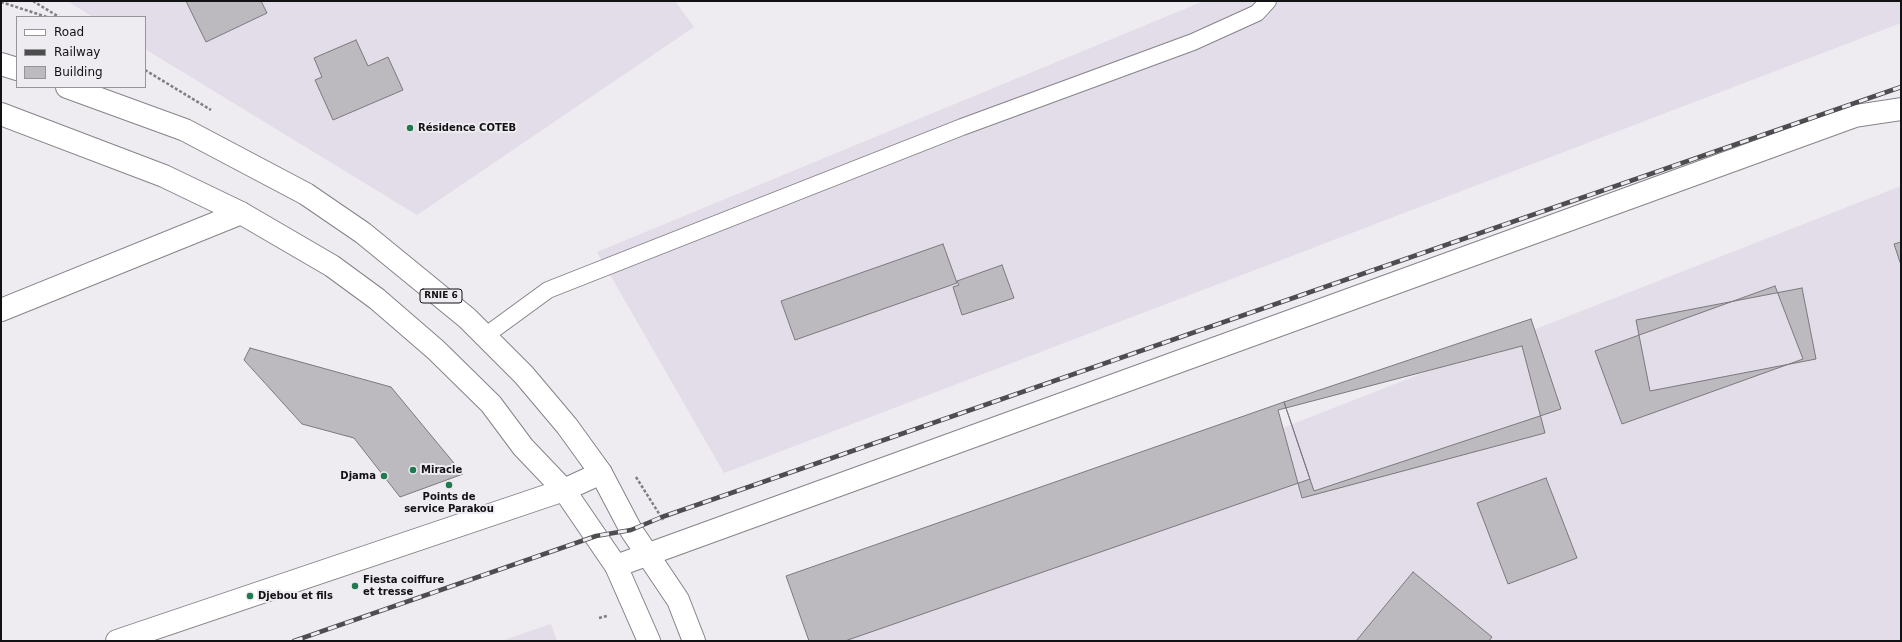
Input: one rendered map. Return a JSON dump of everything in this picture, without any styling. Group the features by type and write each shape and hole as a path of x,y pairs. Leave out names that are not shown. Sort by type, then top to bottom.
{"street":[{"path":"1,64 16,69"},
{"name":"RNIE 6","path":"70,88 185,130 306,194 363,233 467,318 524,375 568,426 601,473 646,554 678,600 694,641"},
{"path":"616,566 1855,116 1901,109"},
{"path":"1,114 164,176 241,213 332,266 389,309 436,350 491,404 523,447 564,490 616,566 649,641"},
{"path":"2,308 241,213"},
{"path":"117,641 564,490 601,473"}],"lane":[{"path":"485,336 548,290 962,127 1194,42 1257,13 1268,1"}],"path":[{"path":"33,1 57,16"},
{"path":"1,2 44,16"}],"shaded area":[{"name":"Résidence COTEB","path":"67,1 675,1 694,27 417,215 146,50 146,16 91,16"},
{"path":"1204,1 1901,1 1901,23 724,473 597,252"},
{"path":"1901,186 1901,641 811,641 802,616"},
{"path":"551,624 557,641 501,641"}],"building":[{"path":"186,1 261,1 267,13 206,42"},
{"path":"356,40 368,66 388,57 403,90 333,120 315,80 322,77 314,58"},
{"path":"1901,242 1901,265 1894,244"},
{"path":"943,244 957,283 795,340 781,301"},
{"path":"1002,265 1014,298 962,315 953,287 959,285 957,281"},
{"path":"1775,286 1803,359 1622,424 1595,351"},
{"path":"1802,288 1816,359 1650,391 1636,320"},
{"path":"1531,319 1561,409 1314,491 1284,402"},
{"path":"1522,346 1545,433 1302,498 1278,410"},
{"path":"250,348 391,387 463,474 400,497 354,438 302,424 244,360"},
{"path":"1284,402 1310,479 845,641 809,641 786,576"},
{"path":"1546,478 1577,558 1508,584 1477,503"},
{"path":"1413,572 1492,637 1489,641 1356,641"}],"railway":[{"path":"294,641 596,536 631,530 662,517 1901,87"}],"place":[{"name":"Résidence COTEB","path":"410,128"},
{"name":"Miracle","path":"413,470"},
{"name":"Djama","path":"384,476"},
{"name":"Points de service Parakou","path":"449,485"},
{"name":"Fiesta coiffure et tresse","path":"355,586"},
{"name":"Djebou et fils","path":"250,596"}]}
